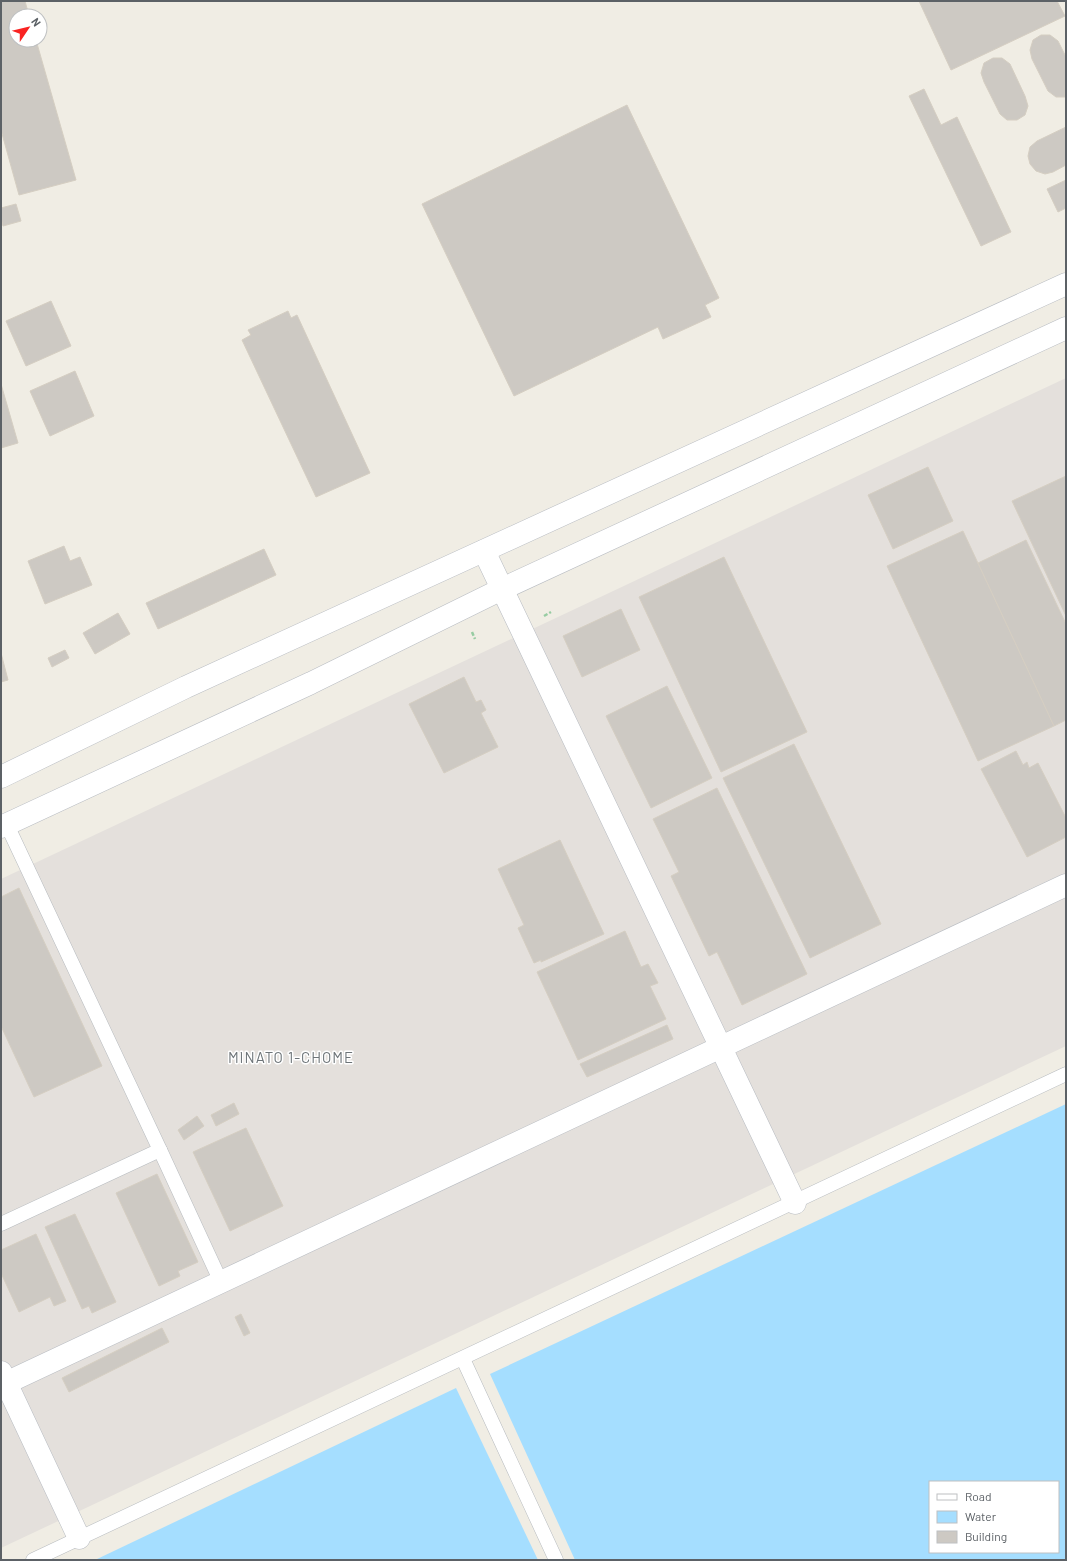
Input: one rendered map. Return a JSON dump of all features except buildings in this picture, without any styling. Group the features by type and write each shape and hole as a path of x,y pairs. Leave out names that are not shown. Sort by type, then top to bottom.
{"street":[{"path":"1,777 186,687 1066,284"},
{"path":"4,826 311,683 502,589 1066,328"},
{"path":"484,551 795,1203"},
{"path":"79,1538 4,1377 221,1282 1066,885"}],"lane":[{"path":"4,826 160,1150 221,1282"},
{"path":"33,1560 795,1203 1066,1074"},
{"path":"1,1224 160,1150"},
{"path":"463,1359 556,1560"}],"shaded area":[{"path":"1066,378 1066,1046 1,1548 1,879"}],"water":[{"path":"1066,1104 1066,1560 575,1560 490,1374"},
{"path":"456,1388 538,1560 95,1560"}],"district":[{"name":"MINATO 1-CHOME","path":"291,1057"}]}
